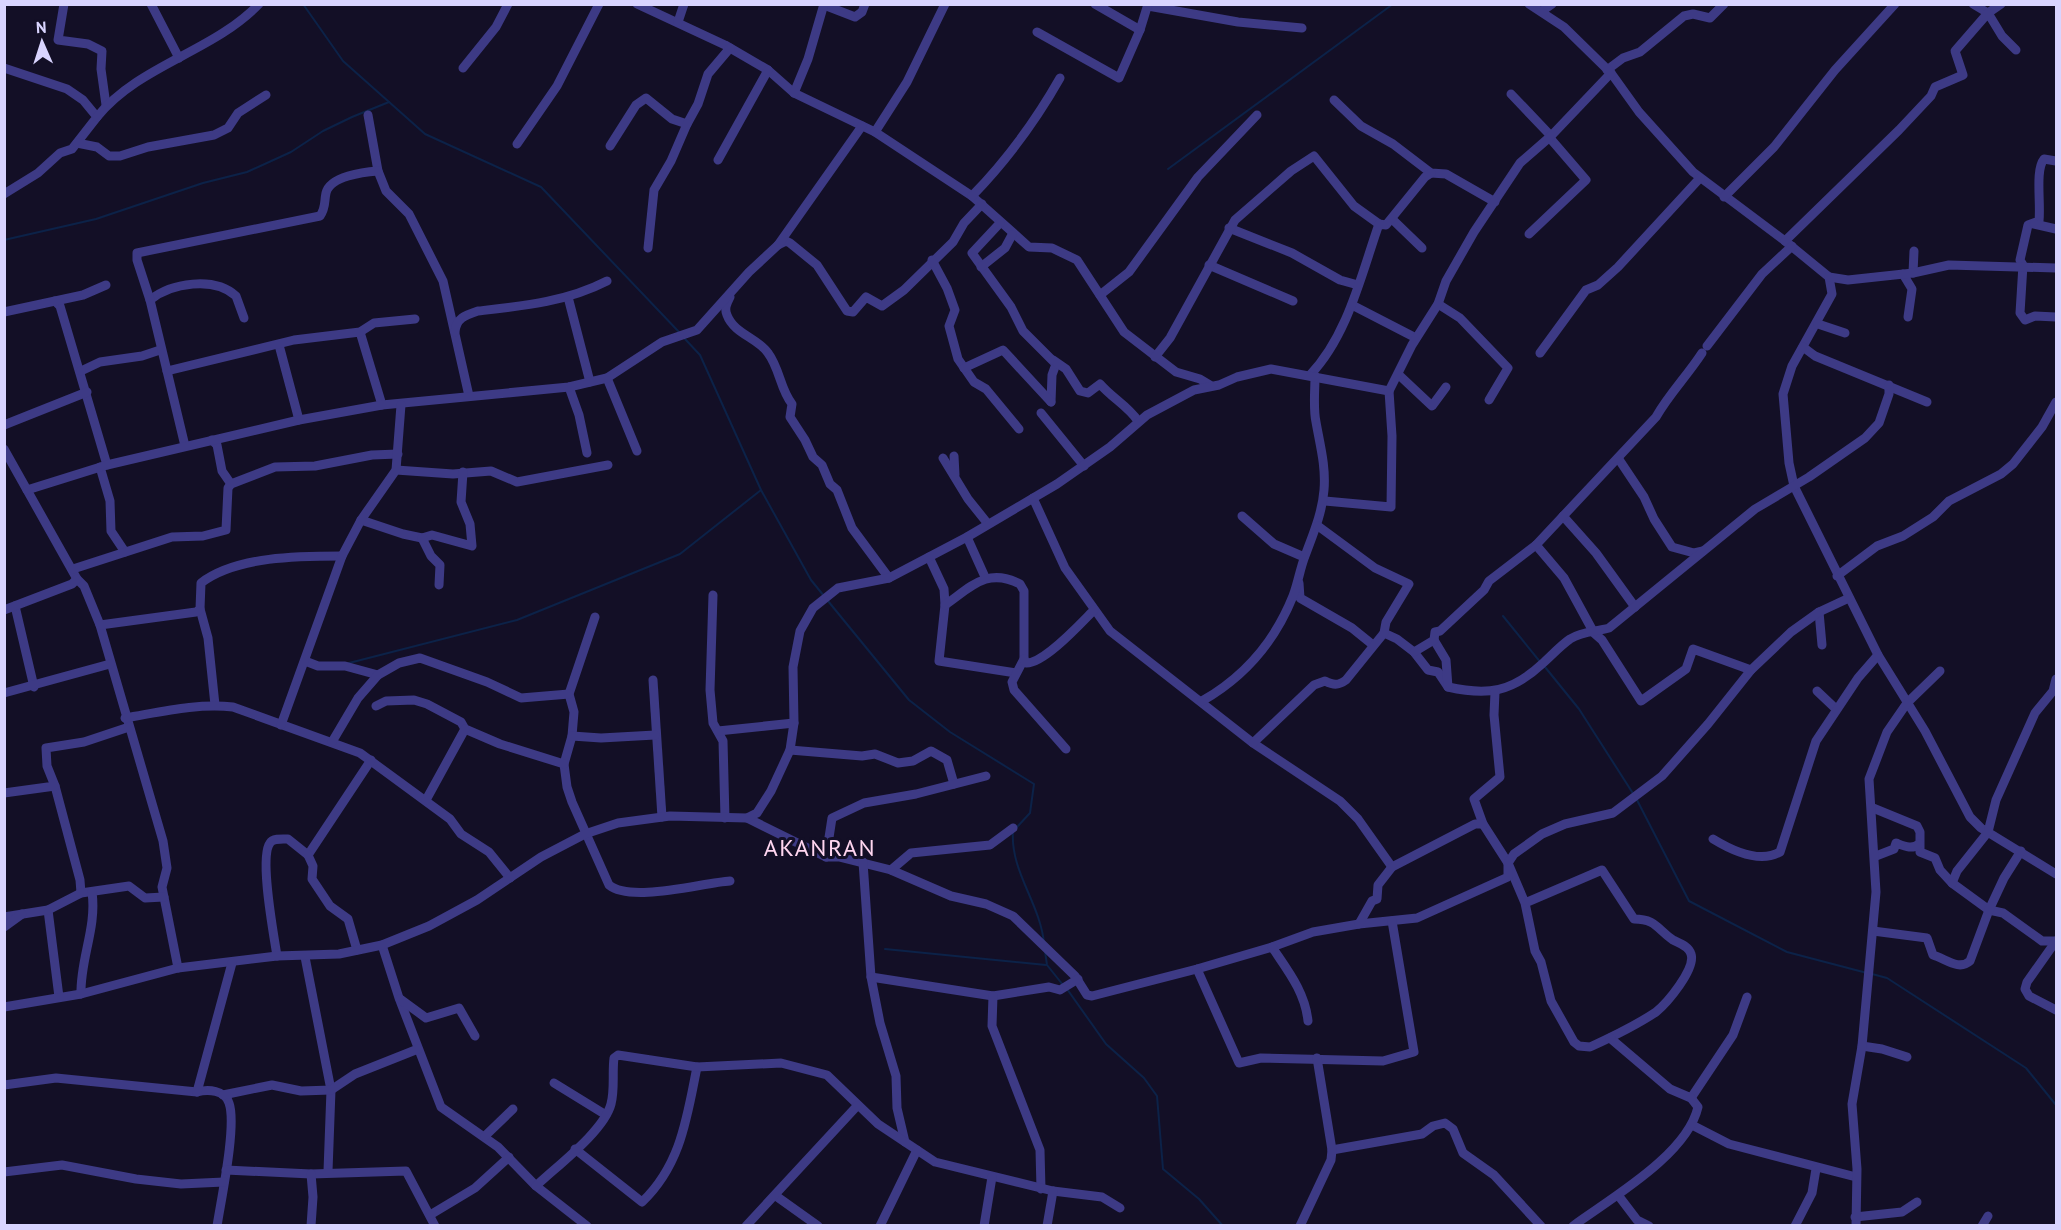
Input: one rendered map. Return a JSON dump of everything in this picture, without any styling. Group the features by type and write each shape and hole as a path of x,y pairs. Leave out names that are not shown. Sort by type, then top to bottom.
{"street":[{"path":"63,4 58,40 88,44 102,51 106,105"},
{"path":"151,4 179,58"},
{"path":"4,194 39,173 76,143 95,113 133,84 227,31 259,4"},
{"path":"463,68 496,27 508,4"},
{"path":"517,144 557,86 599,4"},
{"path":"637,4 730,48 768,70 794,93 875,132 972,196 1012,235 1029,247 1052,248 1077,260 1124,332 1176,372 1200,379 1210,385"},
{"path":"678,22 684,4"},
{"path":"794,93 824,5 855,17 862,12 866,4"},
{"path":"875,132 908,82 945,4"},
{"path":"1095,4 1140,30"},
{"path":"1529,4 1564,27 1609,71 1651,126 1700,178 1789,243 1829,277 1848,280 1908,274 1949,265 2023,265 2056,268"},
{"path":"1542,11 1552,4"},
{"path":"1325,501 1391,507 1392,436 1389,391 1416,338 1438,304 1446,281 1474,232 1520,163 1550,137 1623,58 1640,52 1684,16 1694,14 1710,18 1724,4"},
{"path":"1724,197 1774,147 1835,70 1895,4"},
{"path":"1973,4 1988,13 2002,36 2016,50"},
{"path":"1414,652 1434,639 1436,632 1440,631 1484,590 1489,581 1536,545 1666,405 1673,388 1687,375 1762,274 1789,243 1931,96 1935,87 1962,75 1955,51 1988,13 2001,4"},
{"path":"1037,32 1119,78 1148,5 1238,22 1302,28"},
{"path":"648,248 654,190 671,161 698,104 708,74 730,48"},
{"path":"4,68 11,73 26,74 67,89 95,113"},
{"path":"718,160 768,70"},
{"path":"972,196 1005,162 1038,118 1060,78"},
{"path":"1510,94 1586,180 1529,234"},
{"path":"76,143 97,147 109,156 120,156 148,147 214,135 228,128 238,113 266,95"},
{"path":"610,146 636,105 646,98 672,119 687,124"},
{"path":"1334,100 1361,126 1393,144 1431,173 1446,174 1496,202"},
{"path":"369,115 378,171 386,191 409,214 438,268 469,396"},
{"path":"1100,295 1129,272 1198,177 1257,115"},
{"path":"862,126 778,244 749,272 726,303 727,316 736,328 767,351 778,370 784,394 792,404 790,417 806,440 813,457 822,465 830,484 837,490 852,528 889,578"},
{"path":"1155,357 1170,338 1229,228 1246,208 1314,156 1354,206 1379,224 1386,225 1425,177 1431,173"},
{"path":"2034,224 2039,220 2042,201 2038,173 2041,162 2043,159 2056,161"},
{"path":"185,446 137,253 320,216 324,210 326,192 336,181 378,171"},
{"path":"1540,353 1586,290 1598,285 1618,267 1700,178"},
{"path":"778,244 786,241 790,243 817,266 838,300 850,312 866,297 882,306 904,290 932,260 953,242 964,223 982,204"},
{"path":"1392,219 1422,248"},
{"path":"964,368 1003,350 1052,402 1052,375 1056,364 1023,331 1011,307 981,267 973,250 1000,223"},
{"path":"1202,701 1219,692 1272,639 1299,578 1304,557 1318,526 1324,489 1323,447 1316,421 1313,376 1325,358 1352,305 1379,224"},
{"path":"2056,229 2034,224 2028,225 2021,252 2023,265 2020,313 2025,320 2035,316 2056,317"},
{"path":"1229,228 1292,253 1340,280 1358,285"},
{"path":"981,267 1005,248 1012,235"},
{"path":"1908,317 1912,289 1908,274 1914,251"},
{"path":"932,260 947,288 954,310 949,333 964,368 974,382 986,389 1019,429"},
{"path":"1209,265 1293,301"},
{"path":"1829,277 1832,294"},
{"path":"1848,280 1832,294 1818,324 1792,366 1783,394 1789,463 1794,486 1878,655 1970,817 1988,832 2056,874"},
{"path":"454,335 456,324 464,315 478,310 568,297 583,293 607,281"},
{"path":"150,300 158,294 177,287 202,284 218,287 236,297 244,318"},
{"path":"4,312 83,295 106,285"},
{"path":"27,490 104,466 299,420 382,405 401,405 569,387 607,378 662,342 698,330 735,290"},
{"path":"568,297 590,382"},
{"path":"55,301 60,306 87,392 104,466 110,501 111,531 125,552"},
{"path":"1438,304 1460,318 1508,368 1489,400"},
{"path":"1352,305 1416,338"},
{"path":"167,371 335,333 360,332 374,323 415,319"},
{"path":"1818,324 1845,333"},
{"path":"360,332 382,405"},
{"path":"279,345 299,420"},
{"path":"1803,347 1815,356 1927,402"},
{"path":"81,371 100,362 142,356 160,350"},
{"path":"1048,357 1066,369 1080,392 1089,393 1100,384 1109,395 1132,411 1138,421"},
{"path":"747,818 757,813 771,791 790,750 794,723 793,667 800,631 813,608 838,588 889,578 967,537 1084,466 1138,421 1194,390 1210,385 1219,386 1237,377 1271,369 1389,391"},
{"path":"1399,375 1432,406 1446,387"},
{"path":"607,378 637,451"},
{"path":"1448,687 1495,692 1510,687 1530,674 1570,640 1586,631 1594,633 1609,628 1755,509 1794,486 1865,438 1879,423 1890,385"},
{"path":"569,387 579,415 587,453"},
{"path":"4,425 87,392"},
{"path":"1837,576 1877,546 1913,530 1933,517 1949,501 2001,474 2013,464 2042,427 2056,402"},
{"path":"281,725 342,556 361,520 396,470 401,405"},
{"path":"1041,413 1084,466"},
{"path":"212,440 217,446 222,471 231,484"},
{"path":"4,449 77,579 84,586 100,625 163,841 167,868 162,886 178,968"},
{"path":"73,569 172,537 203,536 226,530 228,488 231,484 275,467 305,467 398,454"},
{"path":"954,456 955,475"},
{"path":"943,458 968,499 988,524"},
{"path":"1617,458 1644,496 1654,519 1672,547 1694,553 1703,551"},
{"path":"396,470 453,474 491,471 517,482 608,465"},
{"path":"361,520 380,528 422,538 432,535 472,546 470,524 461,502 463,472"},
{"path":"1033,498 1065,568 1110,631 1253,743 1340,801 1358,819 1392,867"},
{"path":"1242,516 1274,544 1304,557"},
{"path":"1563,516 1596,553 1635,607"},
{"path":"1253,743 1314,685 1325,681 1341,684 1346,680 1384,633 1386,622 1409,584 1375,568 1318,526"},
{"path":"967,537 985,577"},
{"path":"422,538 430,556 440,565 439,585"},
{"path":"1536,545 1564,578 1594,633 1602,640 1641,701 1686,669 1693,649 1751,670"},
{"path":"214,705 211,656 200,609 201,584 209,577 257,561 293,555 342,556"},
{"path":"929,557 944,590 945,605 939,661 1016,673"},
{"path":"945,605 985,577 996,576 1020,584 1023,591 1024,659 1012,682 1014,690 1066,749"},
{"path":"1299,578 1300,598 1352,628 1373,645"},
{"path":"4,610 72,584 77,579"},
{"path":"713,595 710,690 713,723 723,741 725,818"},
{"path":"4,1007 81,994 178,968 277,956 305,957 382,945 429,926 541,857 585,834 618,823 662,817 747,818 826,857 863,862 891,870 951,896 986,904 1013,916 1078,979 1087,995 1092,996 1197,969 1272,947 1312,932 1417,918 1508,877 1508,863 1514,854 1542,834 1565,824 1613,813 1662,776 1751,670 1791,632 1819,612 1849,598"},
{"path":"15,606 34,687"},
{"path":"100,625 181,615 200,609"},
{"path":"1024,659 1026,663 1032,663 1044,655 1074,631 1094,610"},
{"path":"1819,612 1822,645"},
{"path":"595,617 569,694 573,712 572,736 564,764 567,787 585,834 609,885 616,891 631,893 693,887 730,880"},
{"path":"1384,633 1414,652 1428,669 1438,672 1448,687"},
{"path":"1434,639 1446,660 1448,687"},
{"path":"1713,839 1737,853 1772,856 1780,852 1812,750 1836,709 1878,655"},
{"path":"332,742 358,698 378,675 399,663 420,658 488,681 521,699 569,694"},
{"path":"305,661 318,666 345,666 378,675"},
{"path":"4,693 34,687 110,664"},
{"path":"1917,1202 1902,1212 1855,1221 1856,1177 1852,1104 1862,1046 1873,931 1876,856 1869,779 1887,732 1907,703 1940,671"},
{"path":"1952,883 1957,871 1988,832 1996,800 2013,760 2035,713 2053,691 2056,679"},
{"path":"653,680 662,817"},
{"path":"1817,691 1836,709"},
{"path":"1495,692 1494,714 1500,777 1474,799 1483,824 1508,863 1525,903 1534,951 1541,962 1551,1001 1574,1042 1579,1046 1590,1047 1613,1037 1658,1010 1684,978 1691,964 1691,953 1649,919 1634,919 1602,870 1525,903"},
{"path":"376,706 386,701 414,700 455,719 465,729 500,744 564,764"},
{"path":"125,717 214,705 233,707 332,742 371,760 426,800 450,819 461,834 489,852 510,878"},
{"path":"718,731 794,723"},
{"path":"81,893 80,880 55,786 47,766 46,748 84,742 129,727"},
{"path":"426,800 465,729"},
{"path":"572,736 601,738 655,735"},
{"path":"790,750 862,756 875,754 898,763 913,761 931,751 947,760 954,784"},
{"path":"308,855 371,760"},
{"path":"826,857 832,818 864,803 986,776"},
{"path":"4,793 55,786"},
{"path":"1873,808 1917,826 1920,832 1920,852 1935,858 1940,870 1952,883 1989,910 2003,913 2042,941 2056,941"},
{"path":"1359,924 1372,901 1377,899 1378,885 1392,867 1475,824 1483,824"},
{"path":"891,870 911,853 990,845 1013,828"},
{"path":"277,956 265,869 269,843 272,840 288,839 308,855 313,866 312,879 330,906 348,919 357,950"},
{"path":"1876,856 1894,849 1896,843 1906,847 1915,847 1920,844"},
{"path":"1873,931 1927,939 1933,955 1958,966 1965,965 1970,961 2004,878 2021,851"},
{"path":"863,862 871,977 880,1023 896,1076 897,1108 905,1142"},
{"path":"4,916 48,910 61,906 81,893 129,886 145,898 164,897"},
{"path":"81,994 83,970 90,942 89,930 95,910 92,892"},
{"path":"48,910 59,997"},
{"path":"4,927 22,914"},
{"path":"1197,969 1239,1063 1261,1058 1383,1061 1414,1052 1392,921"},
{"path":"2056,941 2027,982 2025,989 2029,996 2056,1010"},
{"path":"382,945 399,998 441,1107 485,1136 509,1157 536,1186 587,1226"},
{"path":"1272,947 1297,983 1306,1006 1308,1021"},
{"path":"305,957 331,1090 328,1171"},
{"path":"197,1092 232,963"},
{"path":"871,977 993,996 1049,987 1060,990 1078,979"},
{"path":"993,996 992,1026 1040,1150 1041,1189"},
{"path":"1691,1098 1733,1035 1747,997"},
{"path":"399,998 426,1018 459,1008 475,1036"},
{"path":"409,1024 419,1015"},
{"path":"1573,1226 1641,1179 1692,1125 1698,1107 1691,1098 1670,1089 1613,1037"},
{"path":"1862,1046 1882,1048 1907,1057"},
{"path":"223,1095 272,1085 301,1091 331,1090 355,1074 418,1049"},
{"path":"536,1186 606,1115 611,1104 614,1058 618,1055 697,1067 771,1063 800,1067 827,1075 857,1106 935,1162 1041,1189 1102,1197 1120,1208"},
{"path":"1300,1226 1328,1168 1332,1150 1317,1058"},
{"path":"575,1149 642,1202 672,1164 684,1134 697,1067"},
{"path":"4,1085 56,1078 197,1092 208,1089 223,1095 229,1101 231,1115 226,1170 217,1226"},
{"path":"554,1083 606,1115"},
{"path":"746,1226 857,1106"},
{"path":"485,1136 513,1109"},
{"path":"1332,1150 1422,1134 1433,1126 1445,1123 1453,1129 1463,1153 1494,1175 1541,1226"},
{"path":"1692,1125 1729,1144 1816,1169 1856,1177"},
{"path":"880,1226 917,1150"},
{"path":"430,1215 475,1188 509,1157"},
{"path":"4,1172 62,1165 136,1179 181,1184 224,1182"},
{"path":"1795,1226 1812,1194 1816,1169"},
{"path":"226,1170 311,1174 328,1171 406,1171 435,1226"},
{"path":"311,1174 313,1197 311,1226"},
{"path":"984,1226 993,1177"},
{"path":"1047,1226 1053,1191"},
{"path":"1618,1195 1637,1220 1649,1226"},
{"path":"776,1196 818,1226"},
{"path":"1982,1226 1988,1216"}],"waterway":[{"path":"303,4 343,61 425,134 541,187 679,332"},
{"path":"1168,169 1393,4"},
{"path":"4,240 96,219 203,183 247,172 291,152 323,131 389,102"},
{"path":"685,339 700,355 761,490 811,580 824,596"},
{"path":"349,663 517,620 680,554 761,490"},
{"path":"828,601 909,700 950,732 1034,784 1030,813 1017,827"},
{"path":"1503,616 1541,663"},
{"path":"1545,667 1579,709 1634,795"},
{"path":"1637,800 1689,901 1787,952 1867,973"},
{"path":"1013,831 1016,860 1037,914 1044,943"},
{"path":"885,949 1046,965"},
{"path":"1045,951 1047,965 1063,985"},
{"path":"1872,974 1887,978 2026,1068 2056,1105"},
{"path":"1067,989 1106,1044 1144,1078 1157,1096 1163,1169 1199,1199 1223,1226"}],"district":[{"name":"AKANRAN","path":"820,848"}]}
